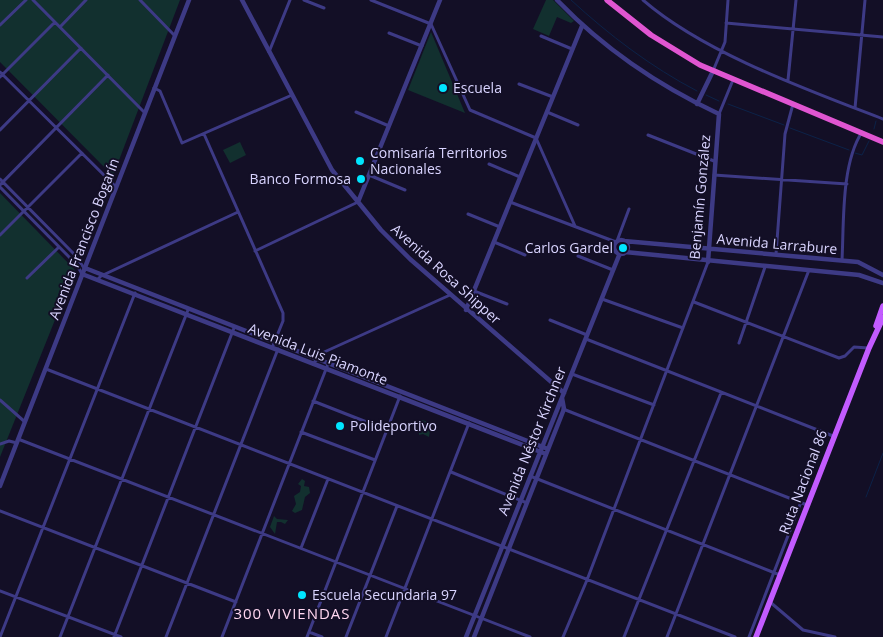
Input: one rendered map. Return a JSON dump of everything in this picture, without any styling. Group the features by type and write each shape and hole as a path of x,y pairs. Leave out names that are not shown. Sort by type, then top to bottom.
{"highway":[{"path":"607,0 651,35 713,71 882,142"}],"main road":[{"name":"Ruta Nacional 86","path":"874,338 883,306"},
{"name":"Ruta Nacional 86","path":"756,637 770,602 777,574 804,504 883,318"}],"street":[{"path":"0,25 26,0"},
{"path":"33,0 145,112"},
{"path":"60,27 86,0"},
{"path":"140,0 175,36"},
{"name":"Avenida Francisco Bogarín","path":"0,486 189,0"},
{"name":"Avenida Rosa Shipper","path":"242,0 330,168 389,238 466,310 563,396"},
{"path":"269,52 290,0"},
{"path":"304,0 324,8"},
{"path":"371,0 431,24 470,110 536,138 575,226"},
{"path":"255,251 358,202 440,0"},
{"path":"557,0 582,26 646,75 697,104 719,114"},
{"path":"643,0 687,31 721,51 883,119"},
{"path":"697,104 721,51 728,0"},
{"path":"788,80 796,0"},
{"path":"855,108 866,0"},
{"path":"55,22 1,74 116,187"},
{"path":"726,23 883,37"},
{"path":"466,310 582,26"},
{"path":"389,33 422,46"},
{"path":"541,36 572,49"},
{"path":"0,130 81,48"},
{"path":"1,183 108,75"},
{"name":"Benjamín González","path":"564,637 708,262 714,161 719,114 733,80"},
{"path":"519,84 553,97"},
{"path":"154,88 160,90 182,143 292,95"},
{"path":"776,254 785,134 793,104"},
{"path":"356,112 389,126"},
{"path":"546,112 578,125"},
{"path":"842,260 847,184 853,148 862,132"},
{"path":"166,637 241,444 283,321 282,314 204,134"},
{"path":"648,135 714,161"},
{"path":"0,236 82,153"},
{"path":"489,164 520,177"},
{"path":"368,175 405,190"},
{"path":"714,175 847,184"},
{"path":"1,183 29,208 76,256 85,268"},
{"path":"1,183 82,274"},
{"path":"510,202 616,241"},
{"path":"624,241 628,246 622,253 615,250 616,241 629,209"},
{"path":"96,280 238,212"},
{"path":"468,214 500,227"},
{"name":"Avenida Larrabure","path":"616,241 842,260 861,263 883,275"},
{"path":"494,242 525,255"},
{"path":"28,278 59,247"},
{"name":"Avenida Larrabure","path":"622,253 863,276 883,283"},
{"name":"Avenida Néstor Kirchner","path":"466,637 541,446 613,270 622,253"},
{"path":"578,256 613,270"},
{"path":"739,344 765,267"},
{"path":"863,276 867,267"},
{"name":"Avenida Luis Piamonte","path":"85,268 232,333 316,360 327,367 400,396 548,449"},
{"path":"667,637 809,270"},
{"name":"Avenida Luis Piamonte","path":"82,274 133,295 234,328 312,365 327,367"},
{"path":"0,637 136,290"},
{"path":"474,291 507,304"},
{"path":"312,365 322,353 450,295"},
{"path":"602,299 684,328"},
{"path":"694,302 839,358 845,356 854,348 869,348"},
{"path":"60,637 187,312"},
{"path":"550,320 666,371 834,437"},
{"path":"115,636 234,328"},
{"path":"222,637 327,367"},
{"path":"46,369 735,637"},
{"path":"572,374 654,405"},
{"path":"624,637 721,392"},
{"path":"307,637 400,396"},
{"path":"474,637 564,409 563,396"},
{"path":"0,400 25,422"},
{"path":"313,401 387,430"},
{"path":"558,407 804,504"},
{"path":"386,637 470,422"},
{"name":"Avenida Luis Piamonte","path":"470,422 539,453 546,454"},
{"path":"301,432 375,460"},
{"path":"0,444 17,441 69,459 530,637"},
{"path":"0,467 7,469"},
{"path":"450,472 527,502"},
{"path":"530,476 777,574 749,637"},
{"path":"301,548 328,479"},
{"path":"346,637 397,506"},
{"path":"0,511 236,602"},
{"path":"0,591 121,637"},
{"path":"770,602 803,630 835,637"},
{"path":"309,632 322,637"}],"green space":[{"path":"0,0 180,0 113,176 0,62"},
{"path":"546,0 553,0 574,21 571,23 557,17 549,36 533,29"},
{"path":"431,32 465,113 408,90"},
{"path":"240,142 246,155 230,163 223,150"},
{"path":"0,193 75,270 0,457"},
{"path":"421,420 426,421 430,430 429,437 423,434 419,435 418,423"},
{"path":"302,479 305,481 304,486 309,487 310,493 305,497 302,510 295,513 292,511 296,504 294,496 300,492 301,486 298,484"},
{"path":"274,516 277,519 288,520 285,524 277,522 275,534 270,527"}],"waterway":[{"path":"571,0 631,50 663,72 697,91"},
{"path":"706,95 719,101"},
{"path":"728,104 784,125"},
{"path":"874,129 876,121"},
{"path":"790,128 849,150"},
{"path":"855,153 862,155 869,141"},
{"path":"866,497 883,453"}],"place":[{"name":"Escuela","path":"443,88"},
{"name":"Comisaría Territorios Nacionales","path":"360,161"},
{"name":"Banco Formosa","path":"361,179"},
{"name":"Carlos Gardel","path":"623,248"},
{"name":"Polideportivo","path":"340,426"},
{"name":"Escuela Secundaria 97","path":"302,595"}],"district":[{"name":"300 VIVIENDAS","path":"292,614"}]}
